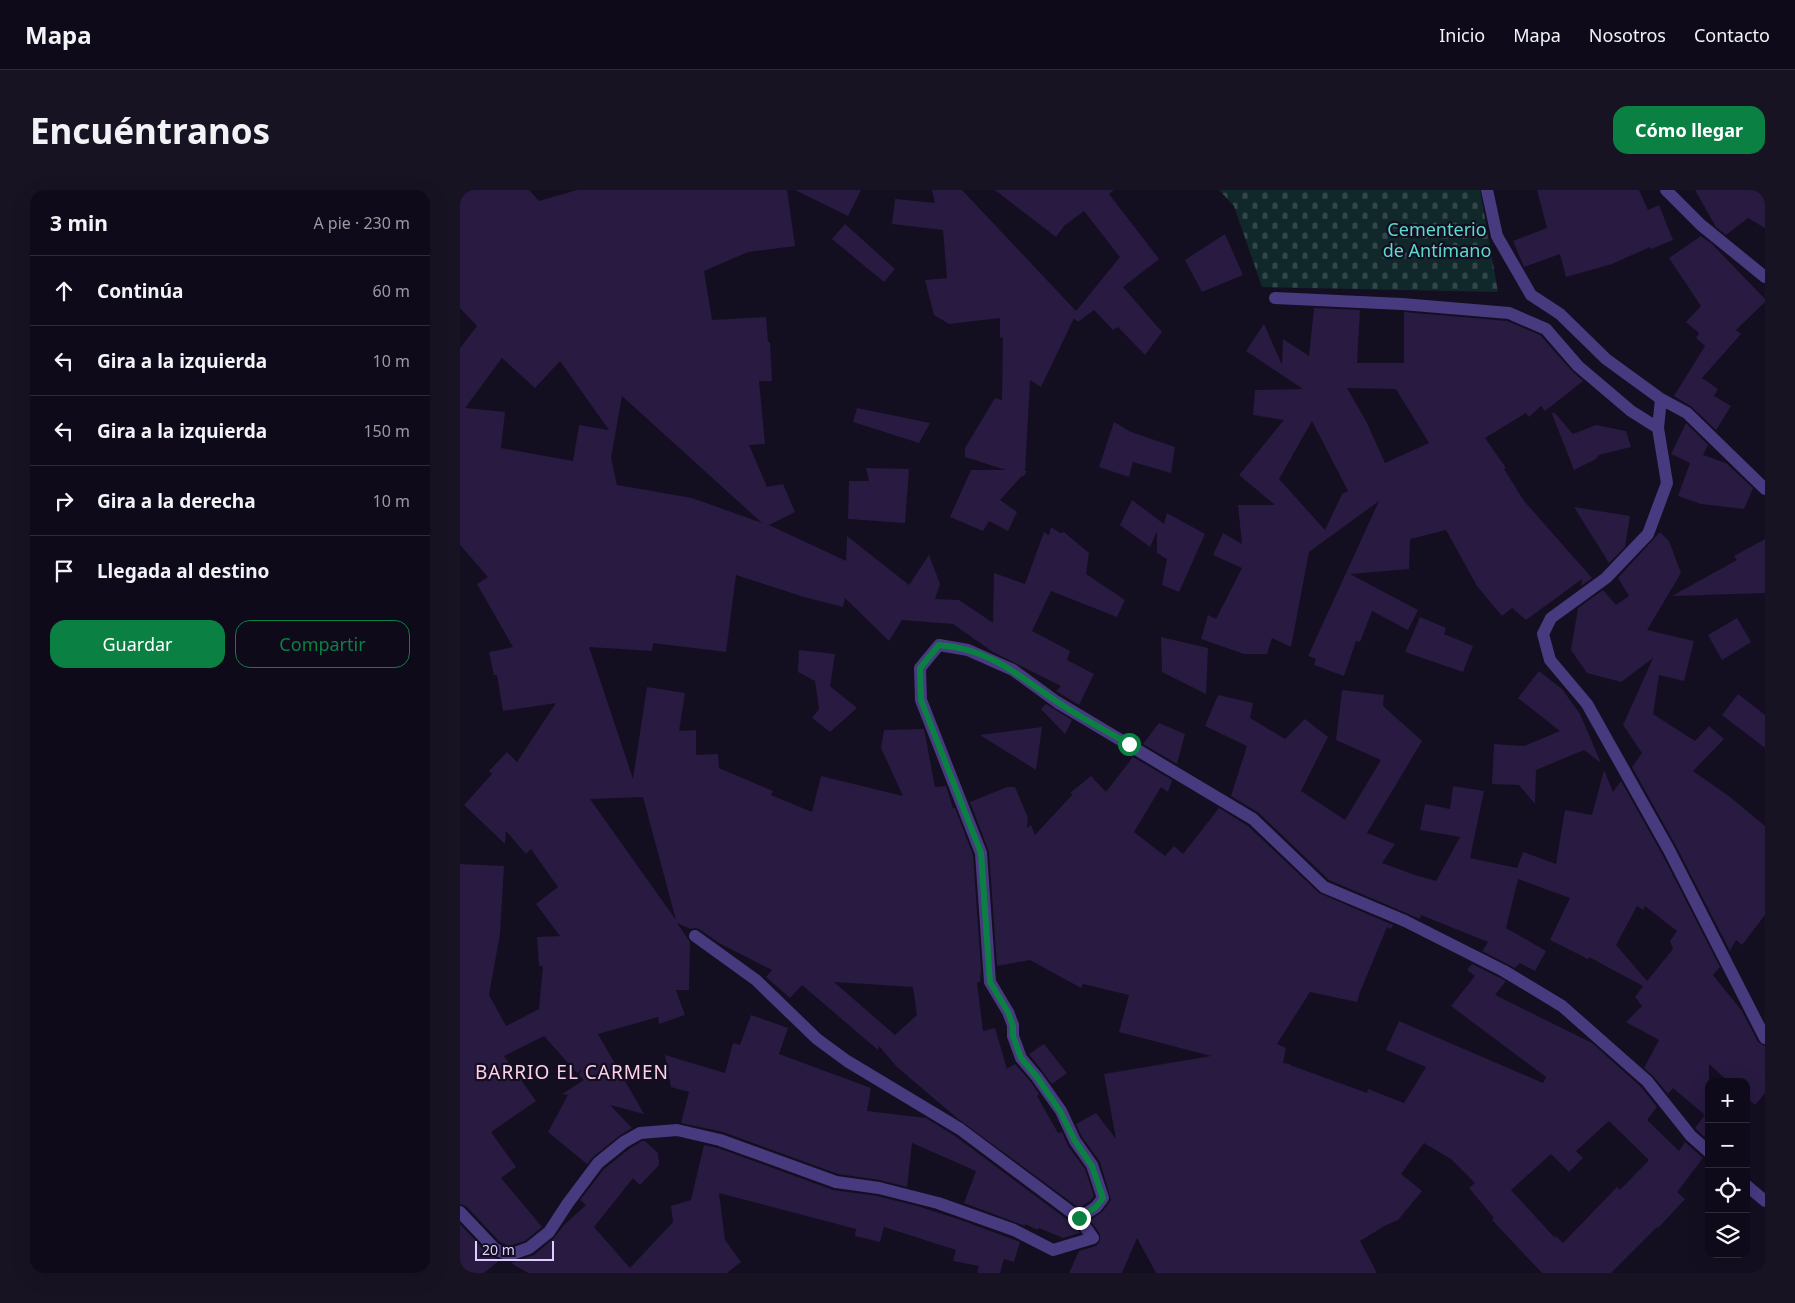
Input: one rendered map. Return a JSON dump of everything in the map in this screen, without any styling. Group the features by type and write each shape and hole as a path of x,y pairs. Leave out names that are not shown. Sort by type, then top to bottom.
{"street":[{"path":"1487,190 1497,236 1530,295 1560,314 1606,359 1661,399 1687,413 1765,489"},
{"path":"1666,190 1701,225 1765,277"},
{"path":"1275,298 1402,304 1509,313 1546,330 1578,366 1631,411 1658,428"},
{"path":"1661,399 1658,428 1667,483 1648,534 1606,578 1551,618 1543,634 1550,660 1587,704 1669,850 1765,1038"},
{"path":"1079,1218 1096,1207 1103,1198 1092,1166 1075,1141 1057,1105 1021,1058 1013,1036 1013,1026 1008,1012 990,982 981,853 921,700 920,668 939,645 968,650 1013,670 1057,702 1253,819 1324,888 1405,921 1504,971 1562,1006 1647,1081 1690,1136 1705,1149"},
{"path":"460,1212 495,1249 509,1254 529,1248 549,1232 598,1163 624,1142 640,1133 677,1130 720,1140 836,1182 879,1188 938,1203 1008,1227 1053,1250 1093,1238 1079,1218 960,1129 847,1061 817,1038 756,980 696,936"},
{"path":"1750,1188 1765,1201"}],"green space":[{"name":"Cementerio de Antímano","path":"1219,190 1480,190 1498,292 1262,287 1234,206"}],"building":[{"path":"460,190 529,190 539,201 577,190 787,190 795,246 748,252 704,271 712,320 766,317 768,342 770,342 772,381 759,381 765,444 749,445 767,487 783,484 795,512 769,525 846,561 847,536 909,585 929,555 940,584 935,599 959,600 993,623 994,573 1025,584 1044,532 1049,535 1051,527 1060,533 1064,532 1089,553 1086,574 1125,600 1117,617 1051,591 1032,631 1070,651 1067,660 1094,674 1079,705 1056,691 1061,686 993,652 953,624 902,620 889,641 845,598 843,607 804,597 736,575 726,652 653,643 652,651 589,647 633,779 647,687 685,693 679,731 696,730 696,755 718,754 719,768 773,791 771,795 812,812 821,776 903,796 881,748 884,730 924,729 935,787 946,786 973,855 981,969 980,982 977,982 983,1031 995,1028 1007,1069 1015,1064 1039,1094 1037,1096 1058,1133 1062,1132 1068,1146 1085,1169 1094,1196 1090,1201 1079,1208 957,1118 897,1067 879,1046 878,1050 802,985 790,998 766,977 772,970 719,943 699,929 691,929 677,923 690,942 689,990 676,990 685,1015 659,1024 658,1017 598,1034 644,1114 610,1105 632,1128 619,1136 587,1164 548,1132 568,1095 562,1094 584,1080 579,1075 582,1069 577,1073 544,1036 504,1056 536,1101 491,1132 516,1167 501,1178 542,1227 525,1241 509,1246 500,1242 466,1206 460,1204 460,864 504,866 500,934 489,995 506,1026 539,1009 543,966 539,966 537,937 560,936 536,904 558,887 531,849 526,854 506,831 505,844 464,805 492,774 489,771 507,752 517,762 556,703 503,711 497,675 494,675 489,652 513,647 477,584 488,577 460,545 460,348 477,326 460,308","holes":["502,358 535,388 560,361 609,430 579,425 573,461 501,448 505,412 465,408","622,396 762,523 692,498 617,485 611,458","643,797 676,920 590,799","834,982 913,987 917,1015 895,1035"]},
{"path":"795,190 861,190 848,216"},
{"path":"932,190 962,190 1076,311 1120,257 1084,211 1064,226 1056,237 995,190 1114,190 1109,194 1159,259 1123,287 1162,332 1145,355 1118,327 1113,330 1094,310 1078,322 1074,318 1041,387 1030,380 1025,471 1027,471 1000,500 1017,512 1008,531 989,521 983,531 950,517 971,470 1006,470 965,457 965,448 995,398 1002,400 1003,338 1000,337 1000,318 949,324 934,315 925,280 947,278 943,230 892,224 895,199 935,203"},
{"path":"1537,190 1639,190 1648,210 1659,205 1673,240 1651,249 1650,247 1612,264 1566,277 1560,254 1524,267 1513,241 1547,228"},
{"path":"1695,190 1765,190 1765,228 1748,218 1726,235 1716,227"},
{"path":"845,224 895,269 884,282 832,239"},
{"path":"1225,234 1243,275 1202,292 1185,260"},
{"path":"1701,236 1712,244 1765,299 1765,302 1736,330 1741,334 1702,378 1718,389 1714,396 1731,406 1716,430 1692,407 1674,396 1705,346 1696,338 1699,333 1686,322 1701,306 1669,258"},
{"path":"1314,308 1360,310 1357,363 1404,363 1404,312 1507,321 1540,335 1583,381 1545,411 1541,406 1529,417 1526,413 1485,438 1506,468 1504,469 1524,501 1592,578 1581,586 1582,579 1526,620 1512,608 1502,616 1477,586 1446,530 1410,539 1409,569 1350,574 1418,610 1408,630 1372,611 1360,642 1356,641 1344,676 1314,665 1316,659 1308,656 1379,501 1309,552 1291,647 1272,638 1267,654 1244,654 1201,639 1208,615 1216,619 1242,568 1213,555 1223,533 1242,544 1238,505 1275,505 1239,475 1284,420 1253,415 1255,390 1303,389 1246,351 1264,324 1282,365 1283,339 1309,356","holes":["1347,388 1396,389 1429,443 1385,463 1367,423","1312,421 1348,491 1342,494 1325,530 1279,479"]},
{"path":"857,408 930,423 919,443 853,422"},
{"path":"1554,412 1573,434 1596,425 1626,431 1631,447 1599,455 1596,459 1574,470 1552,414"},
{"path":"1114,422 1131,432 1175,447 1171,473 1133,462 1129,477 1099,467"},
{"path":"1686,423 1708,445 1703,455 1726,463 1753,488 1744,509 1701,504 1678,496 1690,463 1671,454"},
{"path":"866,468 909,469 905,523 848,519 849,481 869,481"},
{"path":"1132,500 1164,524 1167,513 1205,534 1179,592 1162,585 1167,559 1157,553 1157,531 1150,547 1120,525"},
{"path":"1574,507 1630,516 1625,547 1609,563"},
{"path":"1660,532 1669,541 1681,573 1647,630 1694,641 1684,681 1659,675 1653,714 1695,741 1709,726 1724,739 1693,771 1730,797 1765,826 1765,915 1742,945 1736,940 1730,951 1676,846 1632,767 1642,753 1623,725 1653,658 1621,682 1587,673 1571,650 1578,608 1603,590 1616,605 1629,596 1618,578"},
{"path":"1765,539 1765,593 1672,596 1737,560 1734,556"},
{"path":"1420,617 1446,628 1444,634 1473,646 1463,672 1405,652"},
{"path":"1737,618 1751,642 1722,660 1708,635"},
{"path":"1161,637 1208,648 1206,694 1162,672"},
{"path":"799,650 835,654 830,686 857,708 830,732 812,718 819,709 815,681 798,672"},
{"path":"1539,671 1562,689 1580,714 1601,763 1584,750 1536,770 1535,804 1519,785 1492,784 1494,744 1524,746 1560,731 1518,698"},
{"path":"1342,690 1384,695 1383,706 1422,741 1367,833 1395,844 1382,863 1436,881 1460,837 1420,830 1425,804 1450,809 1453,786 1484,791 1470,858 1517,868 1523,852 1556,864 1565,810 1592,815 1604,770 1613,792 1621,781 1662,854 1720,967 1713,975 1742,1011 1758,1042 1765,1046 1765,1093 1755,1105 1750,1101 1750,1078 1725,1078 1709,1064 1709,1078 1705,1078 1705,1115 1673,1088 1668,1094 1644,1068 1659,1040 1626,1022 1642,1006 1635,997 1643,986 1589,957 1588,959 1550,940 1570,898 1518,879 1506,928 1546,951 1535,971 1520,963 1515,968 1482,951 1488,942 1421,915 1420,919 1329,880 1259,813 1231,796 1247,746 1205,726 1218,695 1253,703 1250,718 1285,739 1305,719 1328,737 1301,791 1345,820 1381,760 1336,740","holes":["1637,906 1643,910 1645,906 1677,931 1670,941 1673,949 1647,981 1616,945"]},
{"path":"1738,694 1765,715 1765,748 1722,715"},
{"path":"1046,704 1072,720 1065,734 1041,709"},
{"path":"1159,723 1185,734 1177,764 1143,744"},
{"path":"1042,727 1036,770 980,735"},
{"path":"1133,757 1172,780 1168,792 1161,787 1134,832 1165,856 1174,846 1183,854 1219,808 1248,826 1319,893 1393,925 1391,929 1387,927 1357,1002 1310,992 1277,1044 1286,1048 1283,1063 1367,1093 1368,1089 1404,1103 1426,1067 1386,1050 1399,1021 1543,1083 1546,1077 1451,1006 1475,976 1467,970 1472,964 1506,981 1495,995 1592,1043 1641,1087 1657,1107 1647,1120 1679,1151 1685,1142 1703,1158 1677,1192 1685,1199 1611,1273 1542,1273 1492,1220 1494,1218 1469,1188 1475,1183 1451,1159 1424,1143 1401,1174 1422,1191 1398,1220 1360,1241 1377,1273 1156,1273 1137,1238 1122,1273 1069,1273 1079,1251 1096,1246 1100,1241 1100,1234 1090,1220 1102,1212 1111,1200 1100,1162 1082,1137 1076,1124 1096,1113 1116,1139 1104,1074 1211,1056 1119,1032 1129,995 1083,984 1081,988 1030,960 997,966 989,852 970,802 1007,787 1015,787 1028,818 1027,828 1031,825 1035,835 1073,794 1070,793 1091,776 1106,792","holes":["1609,1121 1649,1160 1620,1190 1617,1187 1563,1243 1556,1236 1555,1238 1511,1190 1551,1154 1569,1172 1583,1158 1576,1151"]},
{"path":"751,1015 788,1028 779,1054 871,1088 867,1111 926,1118 955,1136 1073,1224 1080,1233 1063,1238 964,1203 976,1171 912,1143 907,1187 880,1180 838,1174 723,1132 681,1123 689,1092 671,1087 665,1055 725,1073 733,1043 740,1045"},
{"path":"1044,1044 1067,1073 1052,1084 1029,1054"},
{"path":"1705,1115 1705,1137 1695,1128"},
{"path":"642,1141 645,1141 658,1153 659,1165 640,1185 633,1178 594,1227 630,1268 673,1222 671,1206 691,1200 704,1145 718,1148 833,1190 877,1196 917,1206 1020,1242 1014,1262 1004,1259 1000,1273 977,1273 979,1266 953,1261 956,1250 884,1227 880,1242 855,1236 856,1229 719,1193 725,1240 741,1262 727,1273 528,1273 511,1263 534,1255 554,1238 564,1225 586,1205 580,1200 604,1169"},
{"path":"460,1224 489,1255 500,1260 484,1273 460,1273"}],"district":[{"name":"BARRIO EL CARMEN","path":"572,1072"}],"route":[{"path":"1079,1218 1096,1207 1103,1198 1099,1184 1092,1166 1075,1141 1049,1093 1021,1058 1013,1036 1013,1026 1008,1012 990,982 981,853 921,700 920,668 939,645 955,646 982,654 1013,670 1057,702 1129,744"}]}
